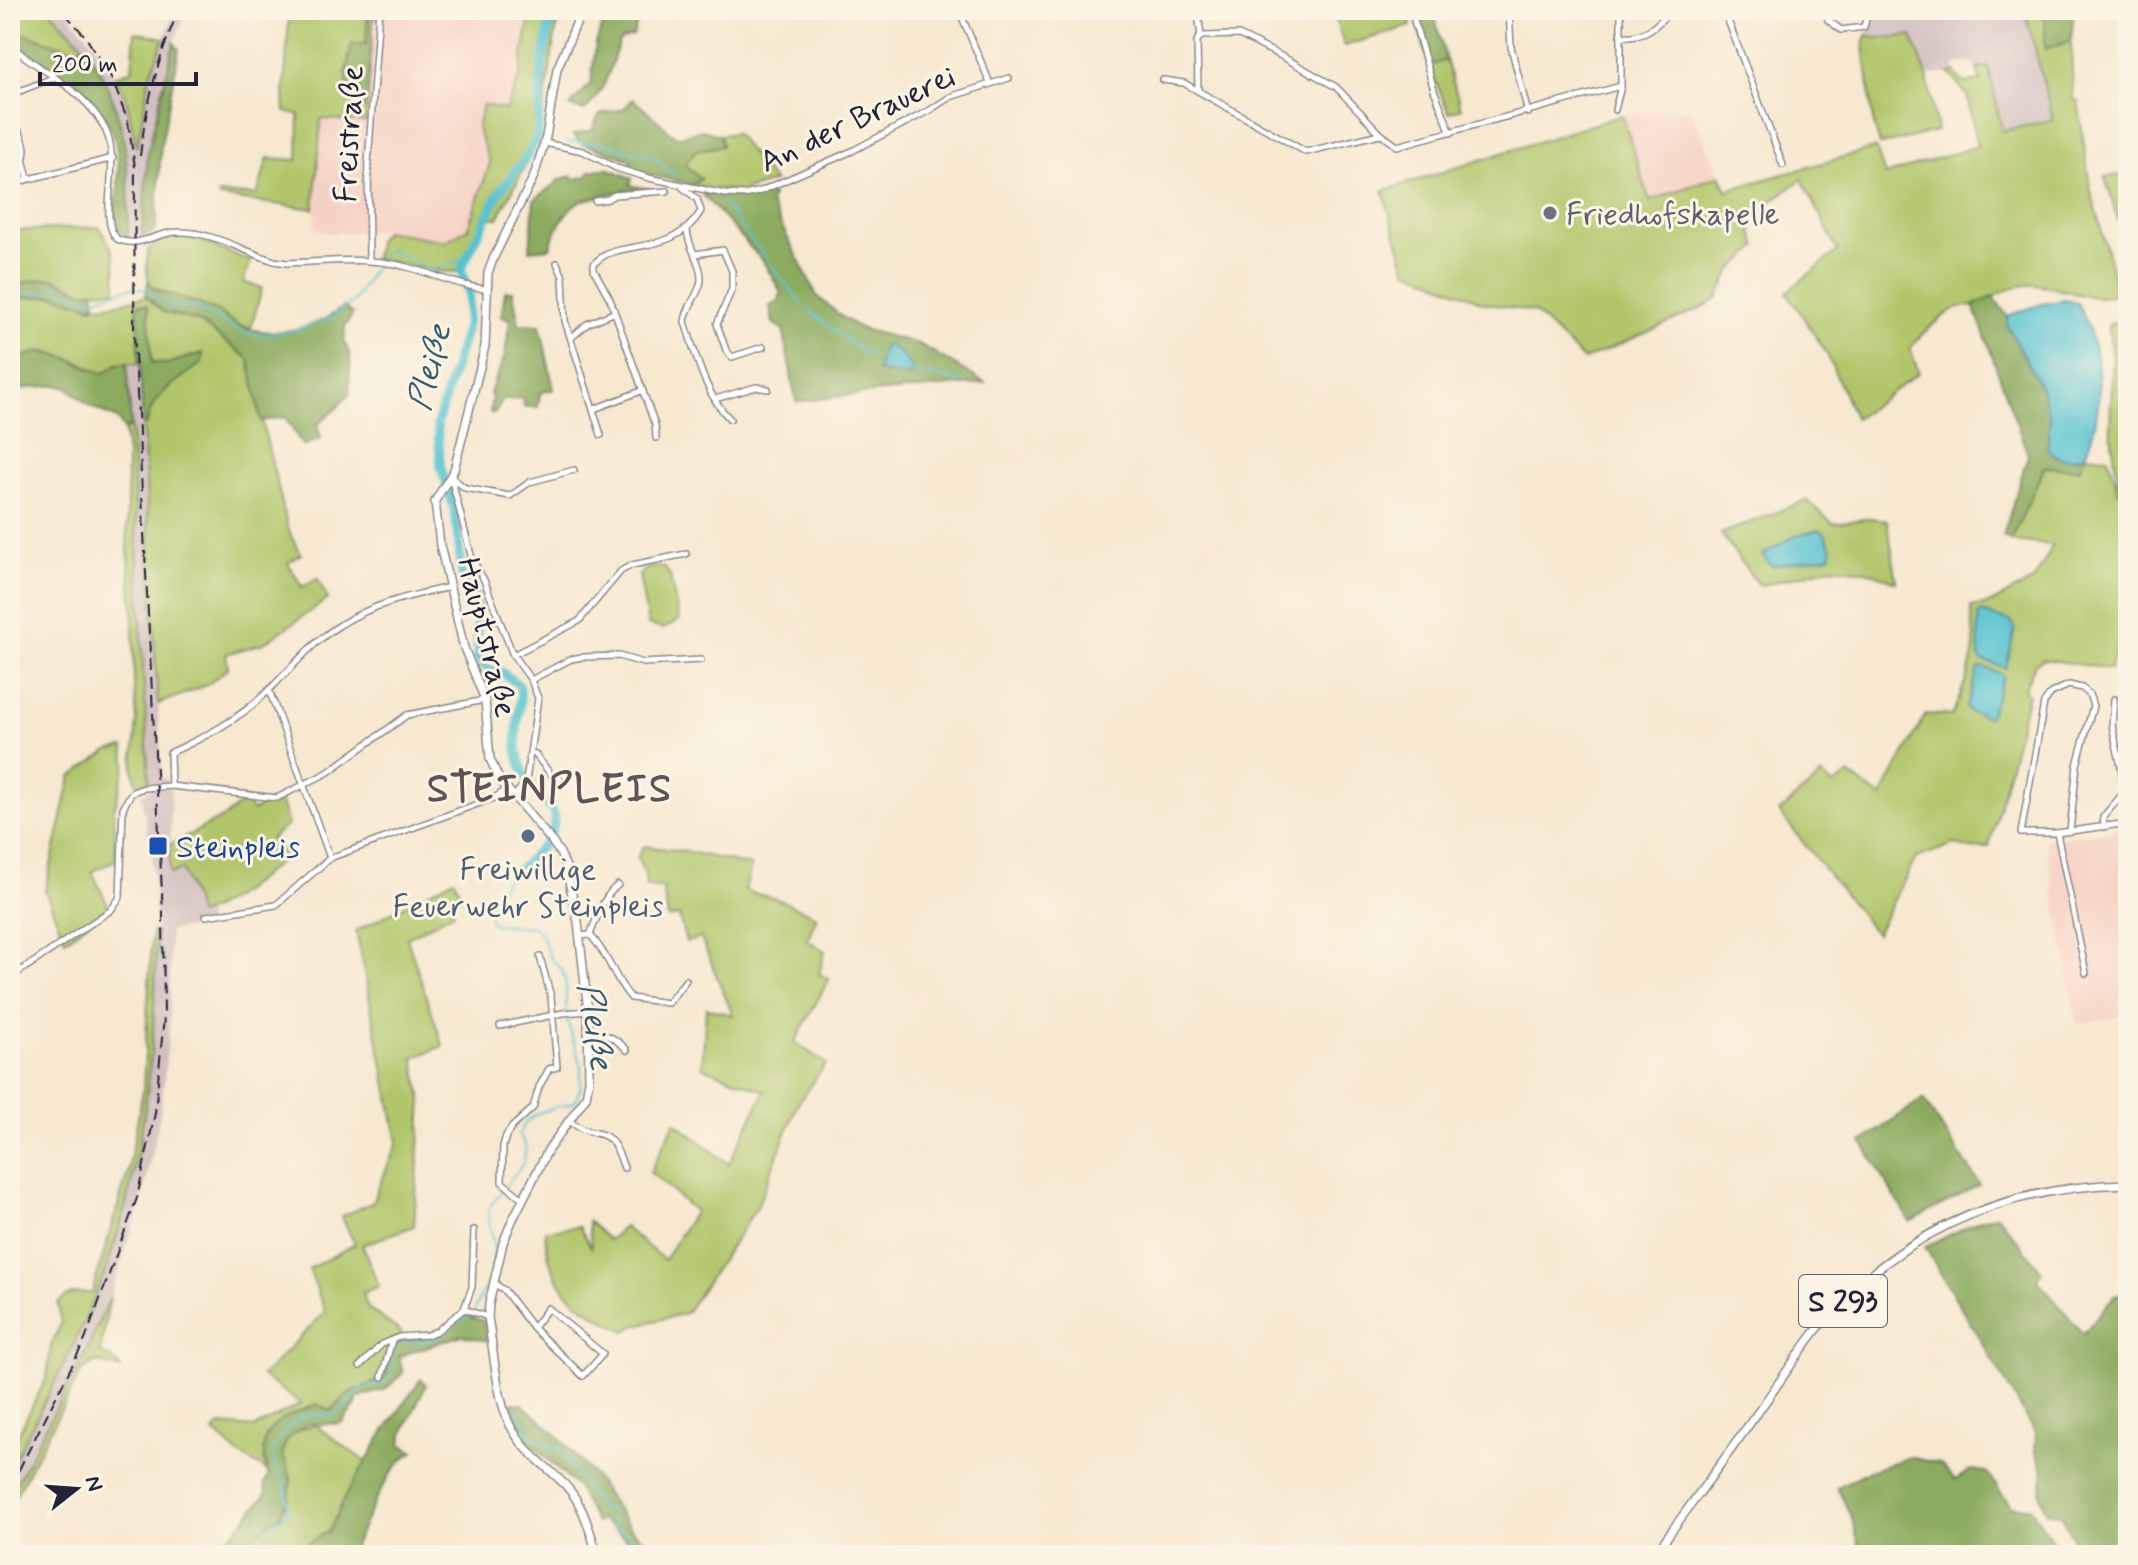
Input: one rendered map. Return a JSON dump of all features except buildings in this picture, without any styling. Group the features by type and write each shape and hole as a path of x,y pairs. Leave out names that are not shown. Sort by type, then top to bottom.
{"main road":[{"name":"Hauptstraße","path":"582,10 557,69 545,143 534,176 494,257 486,289 485,346 454,470 435,501 435,517 468,663 485,700 490,759 506,794 560,853 566,867 579,936 588,1011 588,1091 548,1150 523,1199 503,1243 495,1284 484,1316 509,1425 525,1450 575,1497 598,1555"},
{"name":"S 293","path":"1654,1555 1833,1310 1877,1269 1917,1241 2000,1203 2074,1186 2128,1184"}],"street":[{"name":"Freistraße","path":"371,260 368,163 379,10"},
{"path":"959,10 990,83"},
{"path":"1411,10 1434,90 1451,133"},
{"path":"1509,10 1511,47 1528,113"},
{"path":"1615,110 1621,86 1621,10"},
{"path":"1621,36 1634,37 1651,30 1670,10"},
{"path":"1724,10 1783,165"},
{"path":"1825,10 1828,20 1841,30 1864,27 1868,10"},
{"path":"1198,13 1201,36 1197,41 1198,90"},
{"path":"1201,36 1239,35 1283,57 1336,87 1381,134 1397,146 1621,86"},
{"path":"10,45 79,95 99,118 110,142 113,158 108,222 114,236 129,243 166,233 186,232 287,263 371,260 407,267 457,285 486,289"},
{"path":"10,95 55,76"},
{"name":"An der Brauerei","path":"545,143 583,151 616,168 665,182 744,195 761,191 852,151 950,97 1009,78"},
{"path":"1163,80 1184,83 1198,90 1306,152 1381,134"},
{"path":"10,116 23,140 26,153 23,159 28,178"},
{"path":"10,184 113,158"},
{"path":"595,201 614,195 664,191 665,182"},
{"path":"656,438 655,425 594,264 599,258 659,243 687,229 701,211 700,205 678,184"},
{"path":"687,229 701,275 685,322 701,369 715,399 730,419"},
{"path":"695,254 723,250 732,271 732,289 717,324 726,350 732,357 763,347"},
{"path":"557,263 563,277 565,321 601,435"},
{"path":"571,338 587,324 613,313"},
{"path":"715,399 756,387 768,389"},
{"path":"594,409 641,391"},
{"path":"449,477 465,488 510,496 530,482 574,470"},
{"path":"206,916 276,905 330,858 506,794 525,784 538,698 531,680 513,655 484,580 466,545 449,477"},
{"path":"513,655 579,621 621,571 632,565 686,554"},
{"path":"171,786 170,753 215,731 269,690 305,651 349,620 407,597 450,587"},
{"path":"531,680 571,659 582,657 619,656 643,663 701,660"},
{"path":"2070,831 2077,765 2093,706 2089,694 2082,688 2069,685 2051,693 2044,703 2021,833 2057,833 2128,823"},
{"path":"269,690 330,858"},
{"path":"2104,827 2103,817 2126,790 2112,725 2114,699"},
{"path":"10,978 111,910 119,901 123,808 130,795 144,788 171,786 277,798 327,773 407,715 485,700"},
{"path":"531,753 552,776 561,780"},
{"path":"2057,833 2086,973"},
{"path":"590,935 607,899 618,885"},
{"path":"579,936 590,935"},
{"path":"590,935 599,944 631,998 668,1003 686,980"},
{"path":"523,1199 502,1182 503,1146 512,1127 533,1108 539,1087 549,1069 557,1067 553,1015 540,957"},
{"path":"500,1026 567,1012 588,1011"},
{"path":"588,1032 618,1041 627,1050"},
{"path":"568,1120 574,1125 608,1136 615,1143 624,1168"},
{"path":"360,1366 373,1351 392,1340 437,1331 464,1309 472,1287 474,1230"},
{"path":"495,1284 504,1290 533,1328 583,1376 603,1354 548,1308 533,1328"},
{"path":"464,1309 484,1316"},
{"path":"382,1377 392,1340"}],"shaded area":[{"path":"50,10 66,10 97,48 126,97 137,145 149,79 164,38 175,10 187,10 174,43 148,151 142,236 128,236 126,143 106,81 84,46"},
{"path":"374,10 533,10 520,76 506,110 483,105 477,128 490,163 468,228 446,241 385,231 326,233 315,228 315,168 321,119 366,122"},
{"path":"1872,10 2025,10 2054,120 2001,131 1989,68 1977,69 1971,61 1955,65 1955,72 1927,76 1912,36 1877,38 1867,35"},
{"path":"1690,108 1720,175 1650,202 1622,115"},
{"path":"127,363 139,363 162,778 167,779 171,791 170,873 182,869 199,915 206,913 208,925 170,931 170,1018 161,1110 141,1203 110,1297 88,1348 10,1495 10,1469 63,1369 109,1260 128,1199 149,1084 156,1002 156,932 152,858 141,794 149,791 149,784"},
{"path":"2128,827 2128,1015 2077,1024 2045,840"}],"green space":[{"path":"10,10 50,10 84,46 74,50 10,31"},
{"path":"299,10 368,10 366,44 349,97 367,110 366,122 321,119 314,209 218,197 219,194 257,195 268,158 298,160 299,114 285,112 284,94 289,18 298,16"},
{"path":"368,10 374,10 367,110 349,97 346,71 352,44 366,44"},
{"path":"533,10 559,10 539,140 498,218 488,218 457,272 374,259 378,239 385,231 446,241 468,228 490,163 477,128 483,105 506,110 520,76"},
{"path":"588,10 655,10 637,23 633,36 620,40 603,86 584,111 570,106 591,83 596,43 604,21"},
{"path":"1333,10 1408,10 1411,26 1344,46"},
{"path":"1414,10 1433,10 1446,60 1429,66"},
{"path":"2025,10 2045,10 2046,48 2071,41 2073,100 2078,101 2090,187 2118,292 2098,297 2025,285 1973,306 1956,309 1934,324 1910,349 1919,373 1855,419 1827,354 1787,292 1838,251 1802,179 1748,219 1757,247 1731,271 1718,297 1706,306 1584,360 1534,312 1485,303 1406,269 1383,191 1622,115 1650,201 1720,175 1727,190 1876,148 1885,175 1977,146 1967,95 1949,73 1955,72 1963,83 1981,81 1977,69 1989,68 2002,131 2053,120"},
{"path":"2045,10 2074,10 2071,41 2045,49"},
{"path":"10,31 74,50 84,46 99,69 118,114 127,160 128,236 114,225 118,167 116,145 109,125 87,94 10,39"},
{"path":"135,32 164,38 149,79 137,148 126,97 115,76 132,70"},
{"path":"1867,35 1877,38 1912,36 1927,76 1937,131 1880,145 1873,121 1864,45"},
{"path":"174,43 179,49 161,145 156,228 154,232 142,236 148,151"},
{"path":"1446,60 1461,108 1449,113 1429,66"},
{"path":"633,99 676,137 703,130 720,135 722,146 696,150 685,165 701,179 692,185 629,170 631,160 581,143 573,135 593,130 601,114 623,109"},
{"path":"735,133 774,182 739,192 692,185 701,179 684,165 696,150 722,146 720,135"},
{"path":"607,168 632,178 630,185 650,189 625,190 580,201 561,222 550,248 530,250 534,200 561,179 571,176 576,179 587,176 590,171"},
{"path":"2128,174 2128,225 2120,227 2105,177"},
{"path":"769,192 772,196 770,203 817,296 862,329 919,344 985,383 796,402 783,329 773,323 770,305 779,301 781,292 763,261 701,193 735,197"},
{"path":"99,227 114,257 116,290 81,291 53,278 10,284 10,231"},
{"path":"190,237 251,261 243,282 262,288 251,328 154,288 147,270 148,250 165,238"},
{"path":"53,278 81,291 94,292 96,300 93,307 56,296 10,298 10,284"},
{"path":"148,280 154,289 210,308 236,325 252,330 293,330 320,321 344,307 353,314 345,326 344,343 350,355 350,393 317,425 321,438 303,446 285,417 261,421 249,359 198,321 163,312 146,296"},
{"path":"505,291 513,291 519,324 540,325 554,389 540,393 538,407 524,407 523,398 503,400 495,413 490,413 490,393 505,356 510,319 501,317"},
{"path":"56,296 101,305 146,296 163,312 198,321 249,359 287,526 301,554 288,563 302,587 317,578 328,599 264,643 226,654 228,668 207,685 158,704 143,425 147,424 153,404 160,396 202,363 202,353 168,364 152,363 148,306 138,304 139,363 117,364 104,374 49,353 37,352 10,359 10,298"},
{"path":"1993,296 2007,316 2007,325 2041,388 2050,418 2047,449 2075,458 2085,455 2080,469 2044,467 2011,541 2003,536 2028,455 1974,306"},
{"path":"137,304 148,305 152,363 168,364 203,353 202,363 153,404 147,424 143,425"},
{"path":"2128,318 2128,503 2120,503 2128,521 2128,616 2110,669 2043,659 2035,664 2024,690 2028,694 1989,847 1970,849 1955,844 1916,858 1876,934 1779,812 1822,775 1832,785 1850,775 1881,797 1926,714 1952,716 1973,655 1971,607 1989,604 2034,580 2053,545 2011,541 2044,467 2079,469 2085,455 2108,457 2119,494 2110,424 2113,357 2108,325"},
{"path":"38,351 64,357 103,374 117,364 127,363 131,427 124,429 117,419 88,405 68,388 57,385 10,390 10,359 17,360"},
{"path":"131,427 149,783 137,786 133,769 137,720 124,429"},
{"path":"1807,500 1833,524 1871,518 1887,520 1897,582 1866,571 1831,567 1759,586 1721,534"},
{"path":"656,566 664,568 670,575 679,620 664,629 648,625 639,575"},
{"path":"124,747 126,764 114,810 116,860 92,872 109,907 65,940 45,891 71,777 108,751"},
{"path":"245,800 253,811 269,801 272,805 280,800 288,825 271,838 286,856 234,897 199,915 182,869 170,874 169,845 226,816"},
{"path":"644,846 690,852 751,866 745,891 777,899 817,916 807,940 825,951 819,974 829,979 795,1042 826,1064 798,1103 757,1207 686,1313 634,1326 626,1331 580,1305 559,1282 547,1251 545,1231 579,1226 592,1249 588,1221 609,1240 624,1227 664,1260 695,1211 650,1172 675,1122 729,1164 765,1091 702,1067 706,1008 733,1015 701,938 686,942 679,916 668,918 663,888 646,887 645,874 637,858"},
{"path":"454,879 462,896 452,903 454,912 407,938 443,1046 414,1058 422,1102 414,1226 362,1245 379,1286 362,1293 368,1308 401,1332 402,1341 394,1343 385,1378 350,1392 330,1411 316,1404 263,1459 269,1475 214,1432 220,1425 254,1428 301,1404 262,1376 325,1312 309,1269 355,1244 341,1216 372,1203 398,1142 356,931"},
{"path":"152,932 156,932 151,1057 140,1139 122,1220 87,1314 10,1469 10,1450 47,1377 51,1345 61,1324 58,1303 69,1295 92,1293 128,1172 143,1090"},
{"path":"1923,1099 1980,1185 1910,1222 1862,1142"},
{"path":"1997,1215 2042,1271 2037,1279 2083,1334 2114,1296 2128,1292 2128,1555 2073,1555 2079,1552 2062,1516 2046,1511 2040,1493 2044,1473 2035,1449 2036,1433 1925,1247"},
{"path":"110,1297 100,1353 114,1360 121,1369 96,1362 81,1372 10,1506 10,1495 88,1348"},
{"path":"464,1315 484,1321 487,1341 462,1335 399,1356 403,1373 386,1389 357,1398 342,1423 308,1423 286,1440 282,1453 291,1479 289,1499 280,1516 226,1555 196,1555 204,1545 220,1543 236,1530 266,1494 265,1483 269,1475 264,1446 272,1428 291,1415 317,1404 330,1411 350,1392 385,1378 394,1343 431,1334"},
{"path":"421,1379 426,1385 401,1444 414,1452 395,1468 387,1480 352,1550 346,1555 300,1555 307,1544 330,1530 346,1495"},
{"path":"510,1403 522,1404 553,1431 595,1477 630,1528 661,1555 646,1555 602,1520 596,1523 577,1487 526,1439"},
{"path":"315,1425 367,1463 346,1495 330,1530 307,1544 300,1555 226,1555 280,1516 291,1479 282,1453 286,1440 295,1431"},
{"path":"1909,1457 1940,1464 1955,1480 1971,1470 1986,1472 2011,1506 2030,1507 2054,1543 2069,1555 1862,1555 1851,1516 1837,1487"}],"water":[{"path":"2065,300 2077,303 2086,321 2099,378 2096,417 2085,455 2069,458 2055,456 2047,449 2050,418 2041,388 2007,325 2007,316"},
{"path":"888,345 900,353 915,372 906,376 877,371 884,346"},
{"path":"1817,530 1824,532 1832,548 1830,556 1772,566 1762,555 1793,537"},
{"path":"1981,612 2012,622 2015,629 2006,668 1979,657 1978,615"},
{"path":"1982,667 2001,673 2003,677 1987,717 1969,712 1966,708 1978,669"}],"waterway":[{"name":"Pleiße","path":"514,874 547,840 552,831 554,813 525,776 518,755 520,686 502,672 488,669 478,659 476,598 462,575 455,511 441,468 437,424 467,326 469,294 461,269 499,193 528,155 538,136 542,68 552,10"},
{"path":"567,142 603,143 655,158 674,175"},
{"path":"723,203 801,303"},
{"path":"10,294 46,293 56,285 63,292 90,300 128,288 141,288 171,307 196,307 236,329 255,335 293,331 331,318 354,301 388,250 429,269 465,259"},
{"path":"808,310 861,351 874,355"},
{"path":"913,371 963,382"},
{"name":"Pleiße","path":"475,1309 493,1263 489,1208 524,1162 526,1146 519,1135 534,1116 575,1102 581,1086 581,1065 566,1017 566,984 562,970 551,959 540,933 533,927 491,922 492,901 514,874"},
{"name":"Pleiße","path":"256,1555 264,1536 288,1511 285,1486 271,1452 288,1428 305,1416 337,1413 360,1388 385,1382 391,1371 397,1342 423,1342 442,1335 454,1323 472,1315"},
{"path":"512,1409 524,1421 528,1434 561,1452 602,1511 610,1509 614,1528 653,1555"}],"railway":[{"path":"10,1487 85,1340 137,1198 155,1113 164,1017 163,913 134,333 135,167 128,122 112,79 85,36 62,10"},
{"path":"140,156 154,82 179,10"}],"place":[{"name":"Friedhofskapelle","path":"1550,213"},
{"name":"Freiwillige Feuerwehr Steinpleis","path":"528,836"},
{"name":"Steinpleis","path":"158,846"}],"district":[{"name":"STEINPLEIS","path":"550,787"}]}
